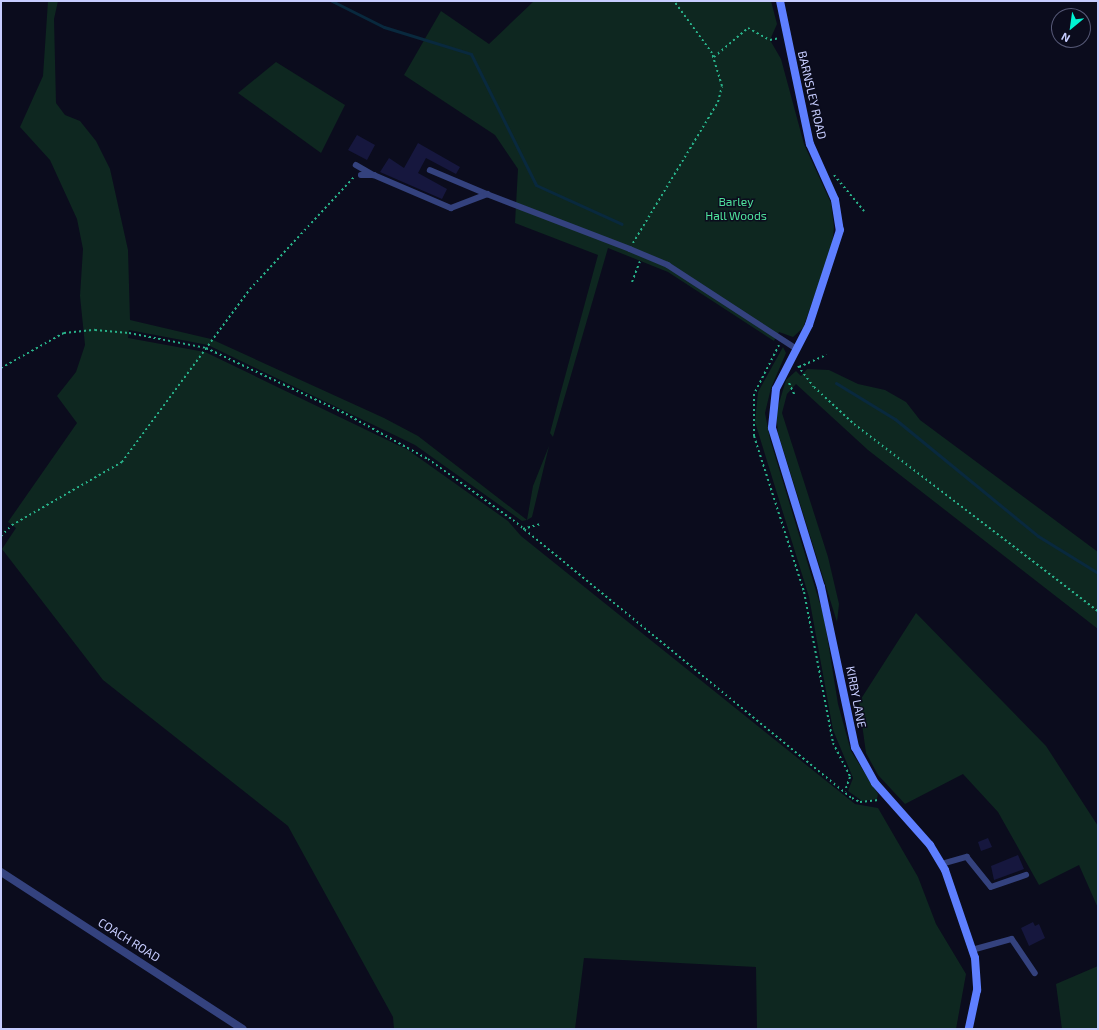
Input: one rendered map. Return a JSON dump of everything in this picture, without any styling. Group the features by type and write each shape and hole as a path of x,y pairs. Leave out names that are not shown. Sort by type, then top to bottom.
{"main road":[{"name":"BARNSLEY ROAD","path":"780,1 810,144 835,200 840,221 832,261 797,349"},
{"name":"KIRBY LANE","path":"797,349 776,389 772,428 821,587 855,747 885,796 930,845 942,864 972,950 977,990 969,1029"}],"street":[{"name":"COACH ROAD","path":"1,872 243,1029"}],"lane":[{"path":"356,165 374,175 451,208 487,194"},
{"path":"430,170 668,265 797,349"},
{"path":"361,175 374,175"},
{"path":"942,864 967,857 991,887 1026,875"},
{"path":"972,950 1012,939 1035,973"}],"path":[{"path":"630,249 718,102 722,86 714,58 674,1"},
{"path":"714,58 748,28 770,40 787,38"},
{"path":"831,169 864,211"},
{"path":"1,536 12,525 122,462 206,348 293,242 330,200 361,175"},
{"path":"632,282 643,254"},
{"path":"1,368 64,333 95,330 170,339 206,348 404,444 452,475 523,529 845,791 860,802 875,803 885,796"},
{"path":"782,339 754,394 754,436 804,592 833,743 850,777 845,791"},
{"path":"826,355 799,367 814,387 854,424 1098,611"},
{"path":"523,529 541,524"}],"green space":[{"path":"48,1 58,1 54,19 56,103 65,115 80,121 96,141 110,169 128,250 130,320 211,339 384,418 418,436 527,520 522,521 415,445 208,345 129,330 128,338 205,352 408,450 508,521 521,536 855,804 878,808 918,877 936,924 966,974 956,1029 757,1029 756,967 584,958 575,1029 394,1029 393,1017 288,826 103,680 2,549 16,528 8,522 77,423 57,396 76,372 85,345 80,296 83,249 77,219 50,160 20,127 43,76"},
{"name":"Barley Hall Woods","path":"534,1 771,1 777,24 770,40 781,59 804,144 831,203 834,227 832,246 803,328 793,337 779,332 774,341 668,272 608,248 553,437 550,433 598,255 515,223 518,169 495,135 404,75 441,11 489,44"},
{"path":"276,62 345,105 321,153 238,93"},
{"path":"783,347 786,353 771,388 765,413 770,439 824,617 838,704 851,751 878,794 877,799 862,801 848,791 853,778 833,730 809,597 755,422 758,392"},
{"path":"807,369 829,370 858,384 885,390 906,402 920,420 1098,552 1098,629 868,450 796,384 787,394 782,413 828,557 839,604 837,622 778,433 776,413 786,380 796,371 801,376"},
{"path":"549,446 532,517 527,520 533,486"},
{"path":"916,613 1046,746 1098,826 1098,908 1079,865 1039,885 998,812 963,774 905,804 878,775 866,753 859,702"},
{"path":"1098,966 1098,1029 1062,1029 1056,984"}],"building":[{"path":"357,135 375,145 367,160 348,150"},
{"path":"418,143 460,167 456,174 426,158 418,173 447,189 442,199 380,172 389,158 404,168"},
{"path":"988,838 992,847 981,851 978,842"},
{"path":"1018,855 1024,869 994,880 991,866"},
{"path":"1033,922 1035,926 1039,924 1045,938 1029,946 1021,928"}],"waterway":[{"path":"332,1 384,27 471,54 536,185 622,224"},
{"path":"836,383 895,419 1038,536 1098,573"}]}
